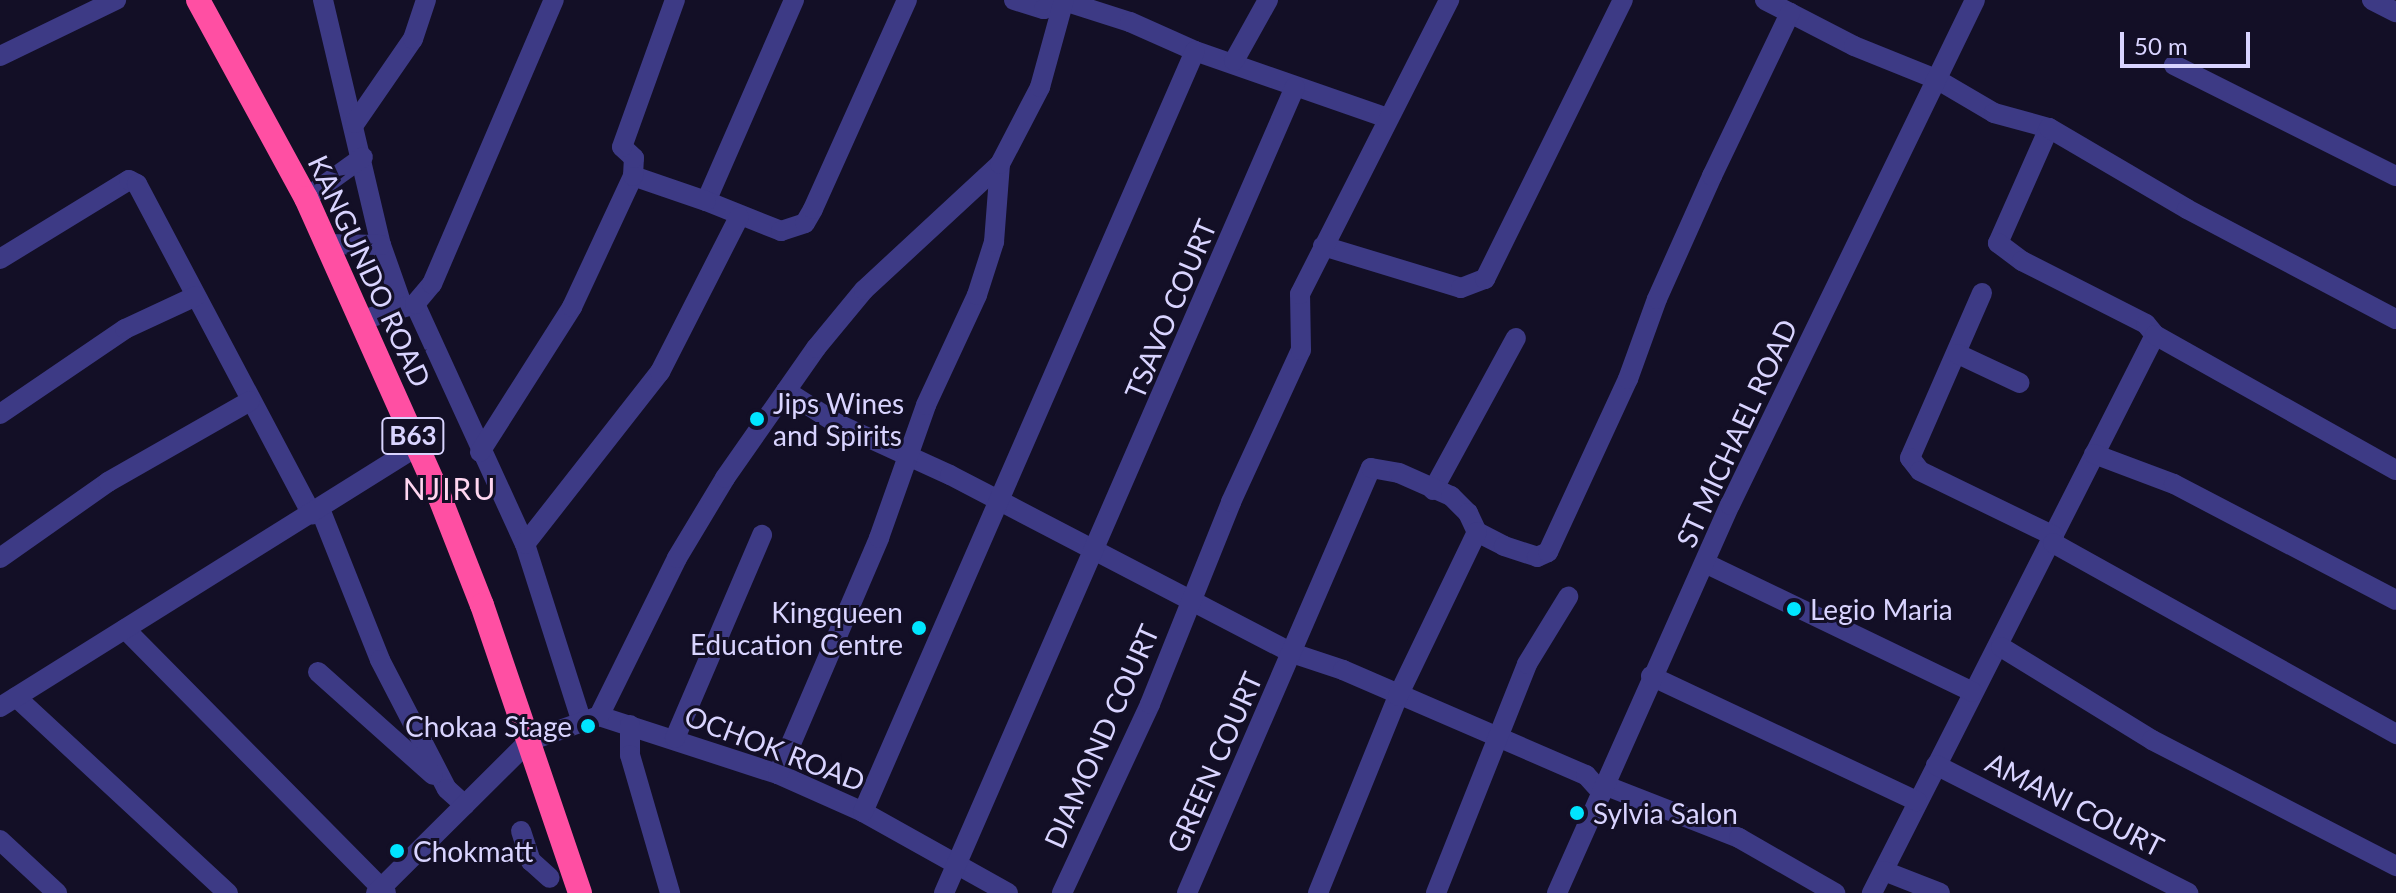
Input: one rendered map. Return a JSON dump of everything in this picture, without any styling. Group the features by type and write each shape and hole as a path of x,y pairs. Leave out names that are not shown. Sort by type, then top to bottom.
{"highway":[{"name":"KANGUNDO ROAD","path":"198,0 306,198 417,446 482,605 529,741 563,883"}],"street":[{"path":"0,56 116,0"},
{"path":"323,0 355,123 381,245 525,544 590,718"},
{"path":"355,123 413,39 426,0"},
{"path":"362,320 409,306 432,284 554,0"},
{"path":"480,452 572,307 633,176 634,158 622,147 675,0"},
{"path":"706,201 794,0"},
{"path":"633,176 781,231 805,223 907,0"},
{"path":"1014,0 1044,9 1064,1 1130,22 1195,51 1234,61 1295,87 1387,118"},
{"path":"1234,61 1268,0"},
{"name":"DIAMOND COURT","path":"1062,893 1150,704 1189,601 1301,350 1300,294 1449,0"},
{"path":"1323,246 1461,288 1485,279 1623,0"},
{"path":"1765,0 1854,46 1938,80 1994,113 2049,128 2187,209 2396,319"},
{"name":"ST MICHAEL ROAD","path":"1557,893 1651,676 1707,564 1809,337 1975,0"},
{"path":"2372,0 2396,12"},
{"path":"125,629 381,891 529,741 590,718 677,558 786,391 864,290 1000,164 1040,87 1064,1"},
{"path":"1516,338 1433,490 1460,504 1477,532 1537,557 1548,552 1557,538 1628,379 1657,299 1790,13"},
{"path":"863,812 1195,51"},
{"path":"2174,65 2396,176"},
{"name":"TSAVO COURT","path":"944,893 1097,552 1295,87"},
{"path":"2049,128 1998,243 2022,261 2146,324 2155,335 2396,470"},
{"path":"306,198 363,157"},
{"path":"778,774 879,538 907,456 987,265 1000,164"},
{"path":"0,259 129,180 147,198 250,401 316,512 380,660 447,789"},
{"path":"525,544 660,372 739,217"},
{"path":"327,244 381,245"},
{"path":"1982,293 1910,458 1913,465 2053,539 2396,734"},
{"path":"0,414 125,329 196,296"},
{"path":"1872,893 1973,692 2001,647 2155,335"},
{"path":"1958,354 2020,383"},
{"path":"786,391 836,423 1000,502 1292,653 1586,775 1603,789 1739,838 1835,893"},
{"path":"0,558 108,482 250,401"},
{"path":"228,893 8,702 417,446"},
{"path":"2094,454 2174,484 2396,600"},
{"name":"GREEN COURT","path":"1187,893 1371,468 1399,473 1433,490"},
{"path":"1318,893 1398,696 1477,532"},
{"path":"675,738 762,535"},
{"path":"1707,564 1973,692"},
{"path":"1436,893 1527,664 1568,597"},
{"path":"2001,647 2152,740 2396,866"},
{"path":"318,672 465,805"},
{"path":"1651,676 1917,801"},
{"name":"OCHOK ROAD","path":"590,718 675,738 778,774 863,812 955,867 1008,893"},
{"path":"630,725 630,755 670,893"},
{"name":"AMANI COURT","path":"1936,765 2188,893"},
{"path":"521,831 531,861 563,883"},
{"path":"0,840 57,893"},
{"path":"1884,871 1940,893"}],"place":[{"name":"Jips Wines and Spirits","path":"757,419"},
{"name":"Legio Maria","path":"1794,609"},
{"name":"Kingqueen Education Centre","path":"919,628"},
{"name":"Chokaa Stage","path":"588,726"},
{"name":"Sylvia Salon","path":"1577,813"},
{"name":"Chokmatt","path":"397,851"}],"district":[{"name":"NJIRU","path":"450,488"}]}
